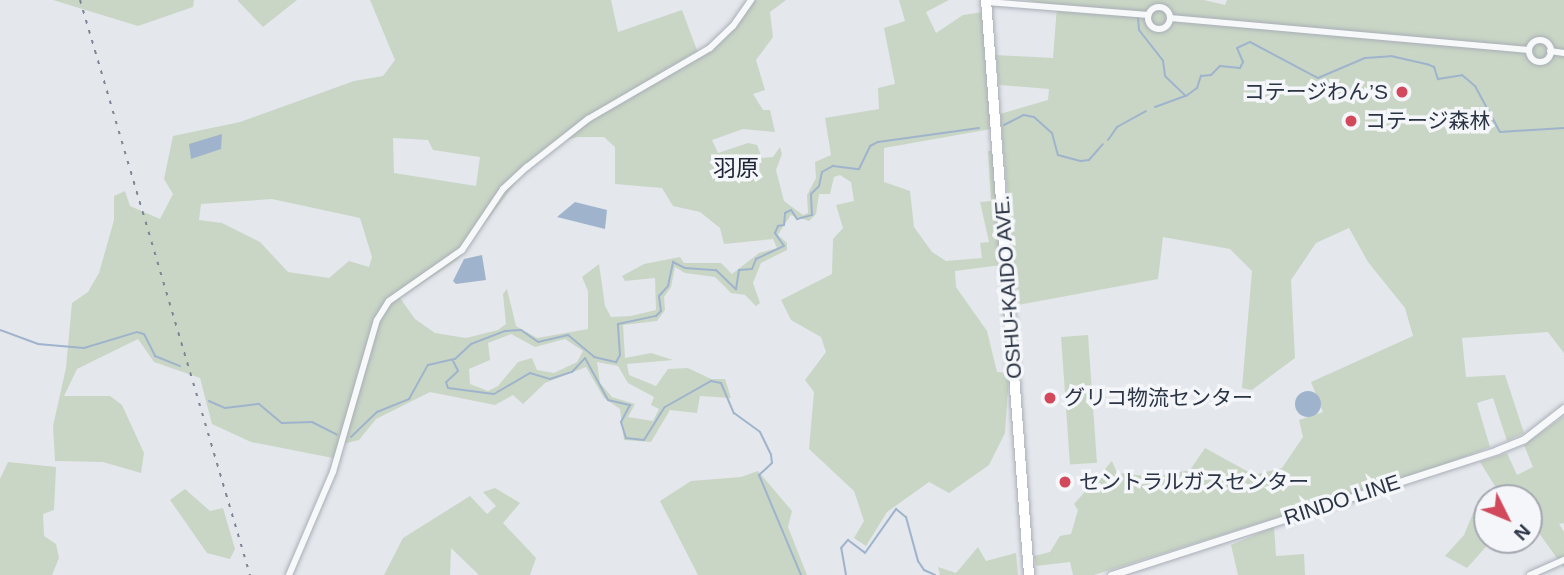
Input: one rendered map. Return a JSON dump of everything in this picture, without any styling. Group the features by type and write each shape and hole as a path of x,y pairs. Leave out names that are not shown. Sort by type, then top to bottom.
{"highway":[{"name":"OSHU-KAIDO AVE.","path":"987,1 1029,575"}],"street":[{"path":"289,575 334,472 377,320 389,302 462,250 503,189 527,167 588,118 710,48 733,26 751,0"},
{"path":"987,1 1148,15 1159,6 1170,18 1529,50 1541,40 1550,51 1564,53"},
{"path":"1148,15 1157,29 1167,25 1170,18"},
{"path":"1529,50 1539,62 1550,51"},
{"name":"RINDO LINE","path":"1111,575 1497,450 1524,439 1564,408"},
{"path":"1530,575 1564,560"}],"green space":[{"path":"53,0 194,0 193,7 138,26"},
{"path":"238,0 297,0 263,27 238,1"},
{"path":"370,0 611,0 618,32 682,10 698,53 711,49 753,0 786,0 770,12 773,37 756,60 765,90 753,94 763,110 770,110 775,132 743,129 712,140 718,153 748,143 757,145 762,158 773,157 780,147 782,154 776,170 784,201 803,215 808,213 807,195 816,178 815,162 831,155 825,118 879,109 878,88 895,84 884,28 905,21 899,0 949,0 926,12 936,33 963,15 984,12 991,129 884,148 884,182 910,191 914,227 932,252 946,261 982,258 980,243 989,242 980,202 991,201 988,151 994,151 1001,265 955,271 956,287 987,331 997,372 1009,373 1005,433 989,465 949,493 929,482 887,512 866,546 854,538 864,521 854,491 809,449 814,392 805,380 826,352 821,337 791,320 781,300 832,274 833,239 843,228 836,205 854,201 851,182 840,175 834,177 830,194 819,194 816,214 809,221 791,215 782,228 778,235 787,243 787,250 761,263 753,283 760,303 756,306 745,295 731,293 715,277 685,273 675,267 671,287 664,297 665,310 657,321 623,325 625,358 651,353 673,360 627,364 629,375 656,386 668,369 688,368 711,379 725,379 731,398 700,396 697,413 670,410 651,442 624,440 620,409 604,398 586,367 545,383 523,404 513,395 495,405 430,392 376,419 359,440 339,445 333,458 251,442 212,424 200,378 154,362 138,339 77,369 64,396 110,396 122,405 144,453 141,473 103,462 55,461 53,426 66,368 72,303 88,292 99,273 114,220 114,196 125,191 130,206 160,219 173,194 164,179 173,136 240,122 354,81 383,76 395,60","holes":["577,137 604,137 615,147 615,184 662,188 673,206 700,212 720,228 724,244 773,239 777,248 759,253 732,274 721,263 684,263 680,257 644,264 622,276 625,281 655,278 656,310 631,316 611,317 605,306 599,264 582,277 588,291 588,329 537,338 516,326 507,289 503,294 506,324 498,330 466,338 435,333 415,319 400,298 457,260 520,177 566,140","393,138 428,140 433,150 480,157 476,186 394,173","272,199 360,218 372,257 369,267 349,261 329,278 288,272 260,242 222,223 199,220 201,204","511,334 535,347 565,339 583,351 577,362 554,373 537,370 532,358 518,362 498,386 488,391 470,384 469,369 490,360 488,343","597,362 618,366 628,383 654,397 651,405 659,409 653,421 628,417 635,404 612,397 600,383"]},
{"path":"1025,0 1204,0 1225,5 1227,0 1564,0 1564,353 1548,332 1462,338 1466,377 1505,375 1524,433 1507,441 1493,398 1477,403 1490,447 1433,469 1094,575 1073,575 1070,562 1036,566 1034,556 1050,552 1060,536 1071,534 1078,510 1074,504 1112,461 1117,473 1156,477 1190,470 1205,448 1254,475 1282,468 1303,437 1299,420 1323,412 1311,382 1413,336 1405,308 1368,262 1349,228 1316,243 1291,280 1295,358 1252,390 1242,388 1252,271 1230,249 1163,237 1158,279 1018,305 1000,114 1048,100 1049,89 999,85 996,55 1053,58 1057,6"},
{"path":"1088,335 1097,463 1070,465 1061,337"},
{"path":"1564,416 1564,523 1559,524 1564,532 1564,568 1543,539 1543,484 1494,484 1480,462 1507,453 1517,475 1533,467 1524,445"},
{"path":"8,462 56,467 54,510 43,514 44,536 56,544 59,558 52,575 0,575 0,479"},
{"path":"758,471 792,511 788,527 807,575 698,575 660,501 691,481 741,477"},
{"path":"495,488 520,503 503,523 536,558 530,575 479,575 451,548 450,575 384,575 403,538 470,496 487,514 496,506 483,492"},
{"path":"185,489 210,511 223,508 235,549 230,559 207,553 170,500"},
{"path":"1473,513 1473,554 1480,554 1467,568 1445,556 1464,535"},
{"path":"1274,527 1276,556 1304,554 1305,575 1238,575 1231,545"},
{"path":"978,547 986,561 1016,553 1018,575 940,575 938,567 956,573"}],"water":[{"path":"222,134 221,149 191,159 189,144"},
{"path":"575,202 607,210 605,229 557,217"},
{"path":"482,255 486,280 456,284 453,281 464,259"},
{"path":"1308,391 1317,395 1321,404 1317,413 1308,417 1299,413 1295,404 1299,395"}],"waterway":[{"path":"1138,18 1139,30 1163,61 1165,76 1186,96 1197,88 1201,76 1211,75 1220,66 1240,68 1243,62 1237,48 1250,42 1318,78 1365,58 1391,56 1427,64 1434,67 1438,79 1462,75 1475,86 1500,132 1564,128"},
{"path":"1155,107 1185,96"},
{"path":"1108,140 1117,127 1146,111"},
{"path":"1004,125 1024,115 1034,117 1052,133 1058,155 1081,161 1089,160 1103,144"},
{"path":"351,437 377,412 409,399 428,365 455,359 471,344 505,331 521,330 538,342 568,335 594,357 616,362 620,355 618,324 656,316 661,311 659,296 668,286 673,262 685,268 716,270 736,289 739,270 752,269 756,259 784,246 775,233 778,226 784,225 785,213 791,210 797,219 812,215 811,194 819,186 822,172 833,166 859,169 870,146 878,142 979,128"},
{"path":"0,330 38,344 84,348 137,332 144,334 155,356 180,366"},
{"path":"453,361 458,371 446,382 448,388 494,394 530,373 550,379 572,372 585,358 608,400 630,405 621,422 626,438 644,440 665,407 711,381 721,383 734,413 760,432 771,455 772,463 759,475 801,575"},
{"path":"209,401 225,408 259,404 282,423 312,422 337,435"},
{"path":"846,575 841,548 848,540 865,553 896,509 906,517 918,561 924,570 935,575"}],"railway":[{"path":"80,0 250,575"}],"place":[{"name":"コテージわん’S","path":"1402,92"},
{"name":"コテージ森林","path":"1351,121"},
{"name":"グリコ物流センター","path":"1050,398"},
{"name":"セントラルガスセンター","path":"1065,482"}],"district":[{"name":"羽原","path":"736,168"}]}
